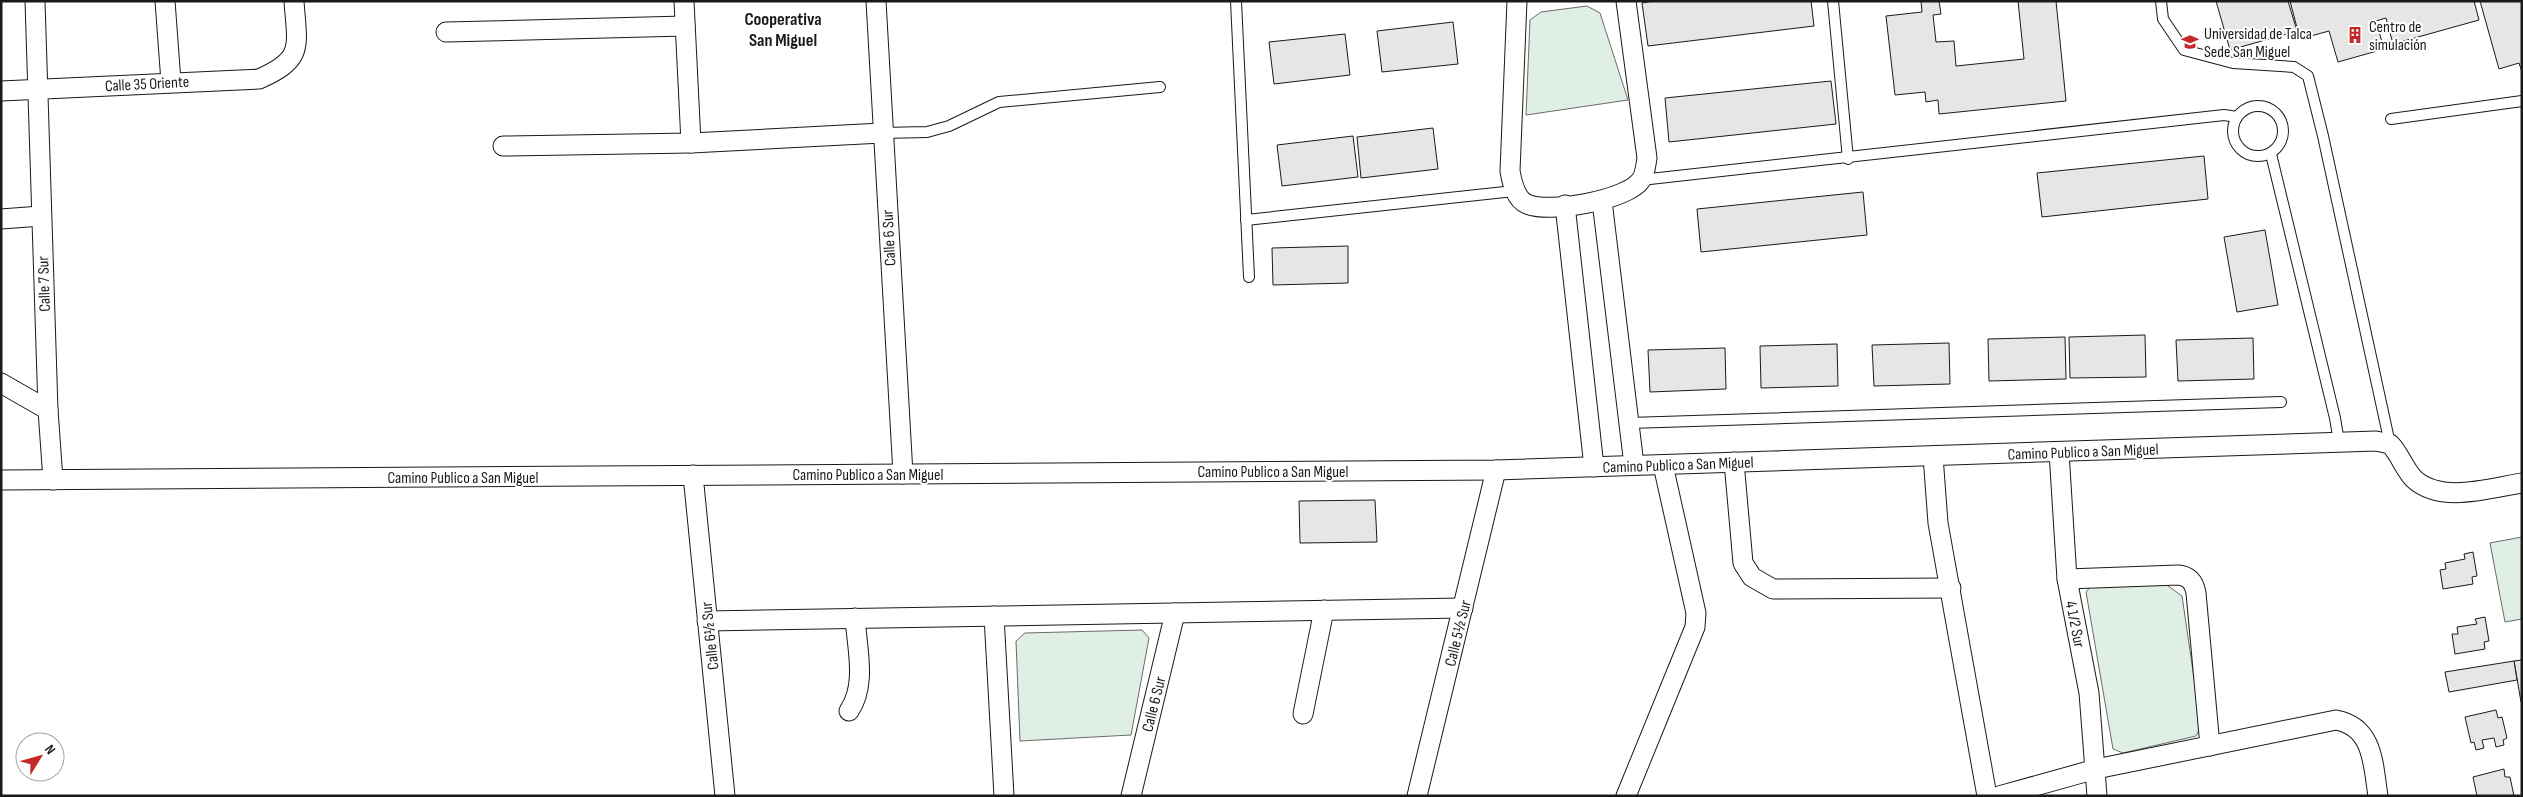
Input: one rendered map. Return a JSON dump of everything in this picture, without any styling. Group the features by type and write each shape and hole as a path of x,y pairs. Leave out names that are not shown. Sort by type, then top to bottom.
{"street":[{"name":"Calle 7 Sur","path":"35,1 48,410 53,480"},
{"path":"165,1 171,82"},
{"name":"Calle 35 Oriente","path":"1,92 259,79 277,71 289,62 297,48 294,1"},
{"path":"684,1 691,143"},
{"name":"Calle 6 Sur","path":"876,1 882,133 903,474"},
{"path":"1517,1 1510,171 1514,191 1526,204 1544,207 1602,201 1628,190 1641,180 1648,158 1626,1"},
{"path":"446,32 685,26"},
{"path":"503,146 691,143 882,133"},
{"path":"1602,201 1634,466"},
{"path":"1566,205 1594,466"},
{"path":"1,219 41,216"},
{"path":"1,383 48,410"},
{"name":"Camino Publico a San Miguel","path":"1,480 1496,470 2339,442 2376,441 2390,444"},
{"path":"2390,444 2413,478 2431,489 2454,492 2522,483"},
{"name":"4 1/2 Sur","path":"2059,452 2067,579 2089,693 2097,796"},
{"path":"1933,456 1938,523 1987,796"},
{"path":"1734,462 1743,564 1752,577 1773,589 1951,588"},
{"path":"1626,796 1695,627 1696,613 1664,465"},
{"name":"Calle 5½ Sur","path":"1417,796 1496,470"},
{"name":"Calle 6½ Sur","path":"693,475 725,796"},
{"path":"2067,579 2178,575 2189,578 2196,593 2210,746"},
{"path":"708,621 1463,608"},
{"path":"1302,714 1324,610"},
{"name":"Calle 6 Sur","path":"1131,796 1175,613"},
{"path":"994,616 1004,796"},
{"path":"849,711 857,697 860,681 855,618"},
{"path":"1999,796 2096,769 2327,722 2346,722 2362,732 2367,740 2378,796"}],"lane":[{"path":"1236,1 1249,277"},
{"path":"1833,1 1848,159"},
{"path":"2161,1 2163,19 2184,50 2233,64 2294,67 2308,76 2323,136 2390,444"},
{"path":"882,133 927,132 949,126 999,102 1160,87"},
{"path":"2391,119 2522,101"},
{"path":"2258,105 2274,111 2283,126 2283,135 2272,154 2252,156 2239,147 2233,132 2237,117 2242,111 2258,105"},
{"path":"1641,180 1848,159 2224,116 2237,117"},
{"path":"2272,154 2335,418 2339,442"},
{"path":"1246,220 1514,191"},
{"path":"1629,423 2281,402"}],"green space":[{"path":"1587,6 1600,13 1628,100 1526,115 1530,20 1541,12"},
{"path":"2522,537 2522,619 2505,622 2490,543"},
{"path":"2092,585 2167,585 2182,596 2201,726 2196,736 2123,753 2113,749 2086,592"},
{"path":"1142,630 1149,638 1131,735 1020,741 1016,641 1025,633"}],"building":[{"path":"1653,1 1811,1 1814,26 1648,46 1642,3"},
{"path":"1921,1 1939,1 1941,14 1933,15 1936,42 1954,41 1956,66 2024,59 2018,1 2056,1 2066,101 1939,114 1938,100 1926,102 1925,92 1895,95 1886,16 1922,12"},
{"path":"2216,1 2288,1 2297,31 2230,50"},
{"name":"Centro de simulación","path":"2290,1 2474,1 2479,20 2393,44 2386,18 2376,21 2384,49 2338,62 2329,31 2300,39"},
{"path":"2480,1 2522,1 2522,72 2519,63 2499,69"},
{"path":"1453,22 1458,64 1382,72 1377,31"},
{"path":"1345,34 1350,75 1274,84 1269,42"},
{"path":"1831,81 1836,124 1669,142 1665,98"},
{"path":"1433,128 1438,169 1361,178 1357,137"},
{"path":"1353,136 1358,177 1282,186 1277,145"},
{"path":"2204,156 2208,199 2042,217 2037,173"},
{"path":"1863,192 1867,235 1701,252 1697,209"},
{"path":"2265,230 2278,305 2237,312 2224,237"},
{"path":"1348,246 1348,283 1273,285 1272,248"},
{"path":"2145,335 2146,377 2070,378 2069,337"},
{"path":"2065,337 2066,379 1989,381 1988,339"},
{"path":"2253,338 2254,379 2178,381 2176,340"},
{"path":"1949,343 1950,384 1874,386 1872,345"},
{"path":"1837,344 1838,386 1761,388 1760,346"},
{"path":"1725,348 1726,389 1650,392 1648,350"},
{"path":"1375,500 1377,542 1300,543 1299,501"},
{"path":"2473,552 2477,576 2472,577 2473,584 2443,589 2440,570 2446,569 2445,563 2465,559 2464,554"},
{"path":"2485,617 2489,641 2484,642 2485,649 2455,654 2452,634 2458,634 2457,627 2477,624 2475,619"},
{"path":"2522,660 2522,702 2521,702 2514,661"},
{"path":"2514,661 2517,680 2449,692 2445,672"},
{"path":"2496,710 2498,718 2502,717 2507,738 2503,740 2504,745 2496,747 2494,738 2482,740 2484,748 2476,750 2474,742 2471,743 2465,717"},
{"path":"2504,769 2505,777 2510,777 2514,796 2477,796 2473,777"}],"place":[{"name":"Centro de simulación","path":"2355,35"},
{"name":"Universidad de Talca Sede San Miguel","path":"2190,42"}],"district":[{"name":"Cooperativa San Miguel","path":"783,29"}]}
